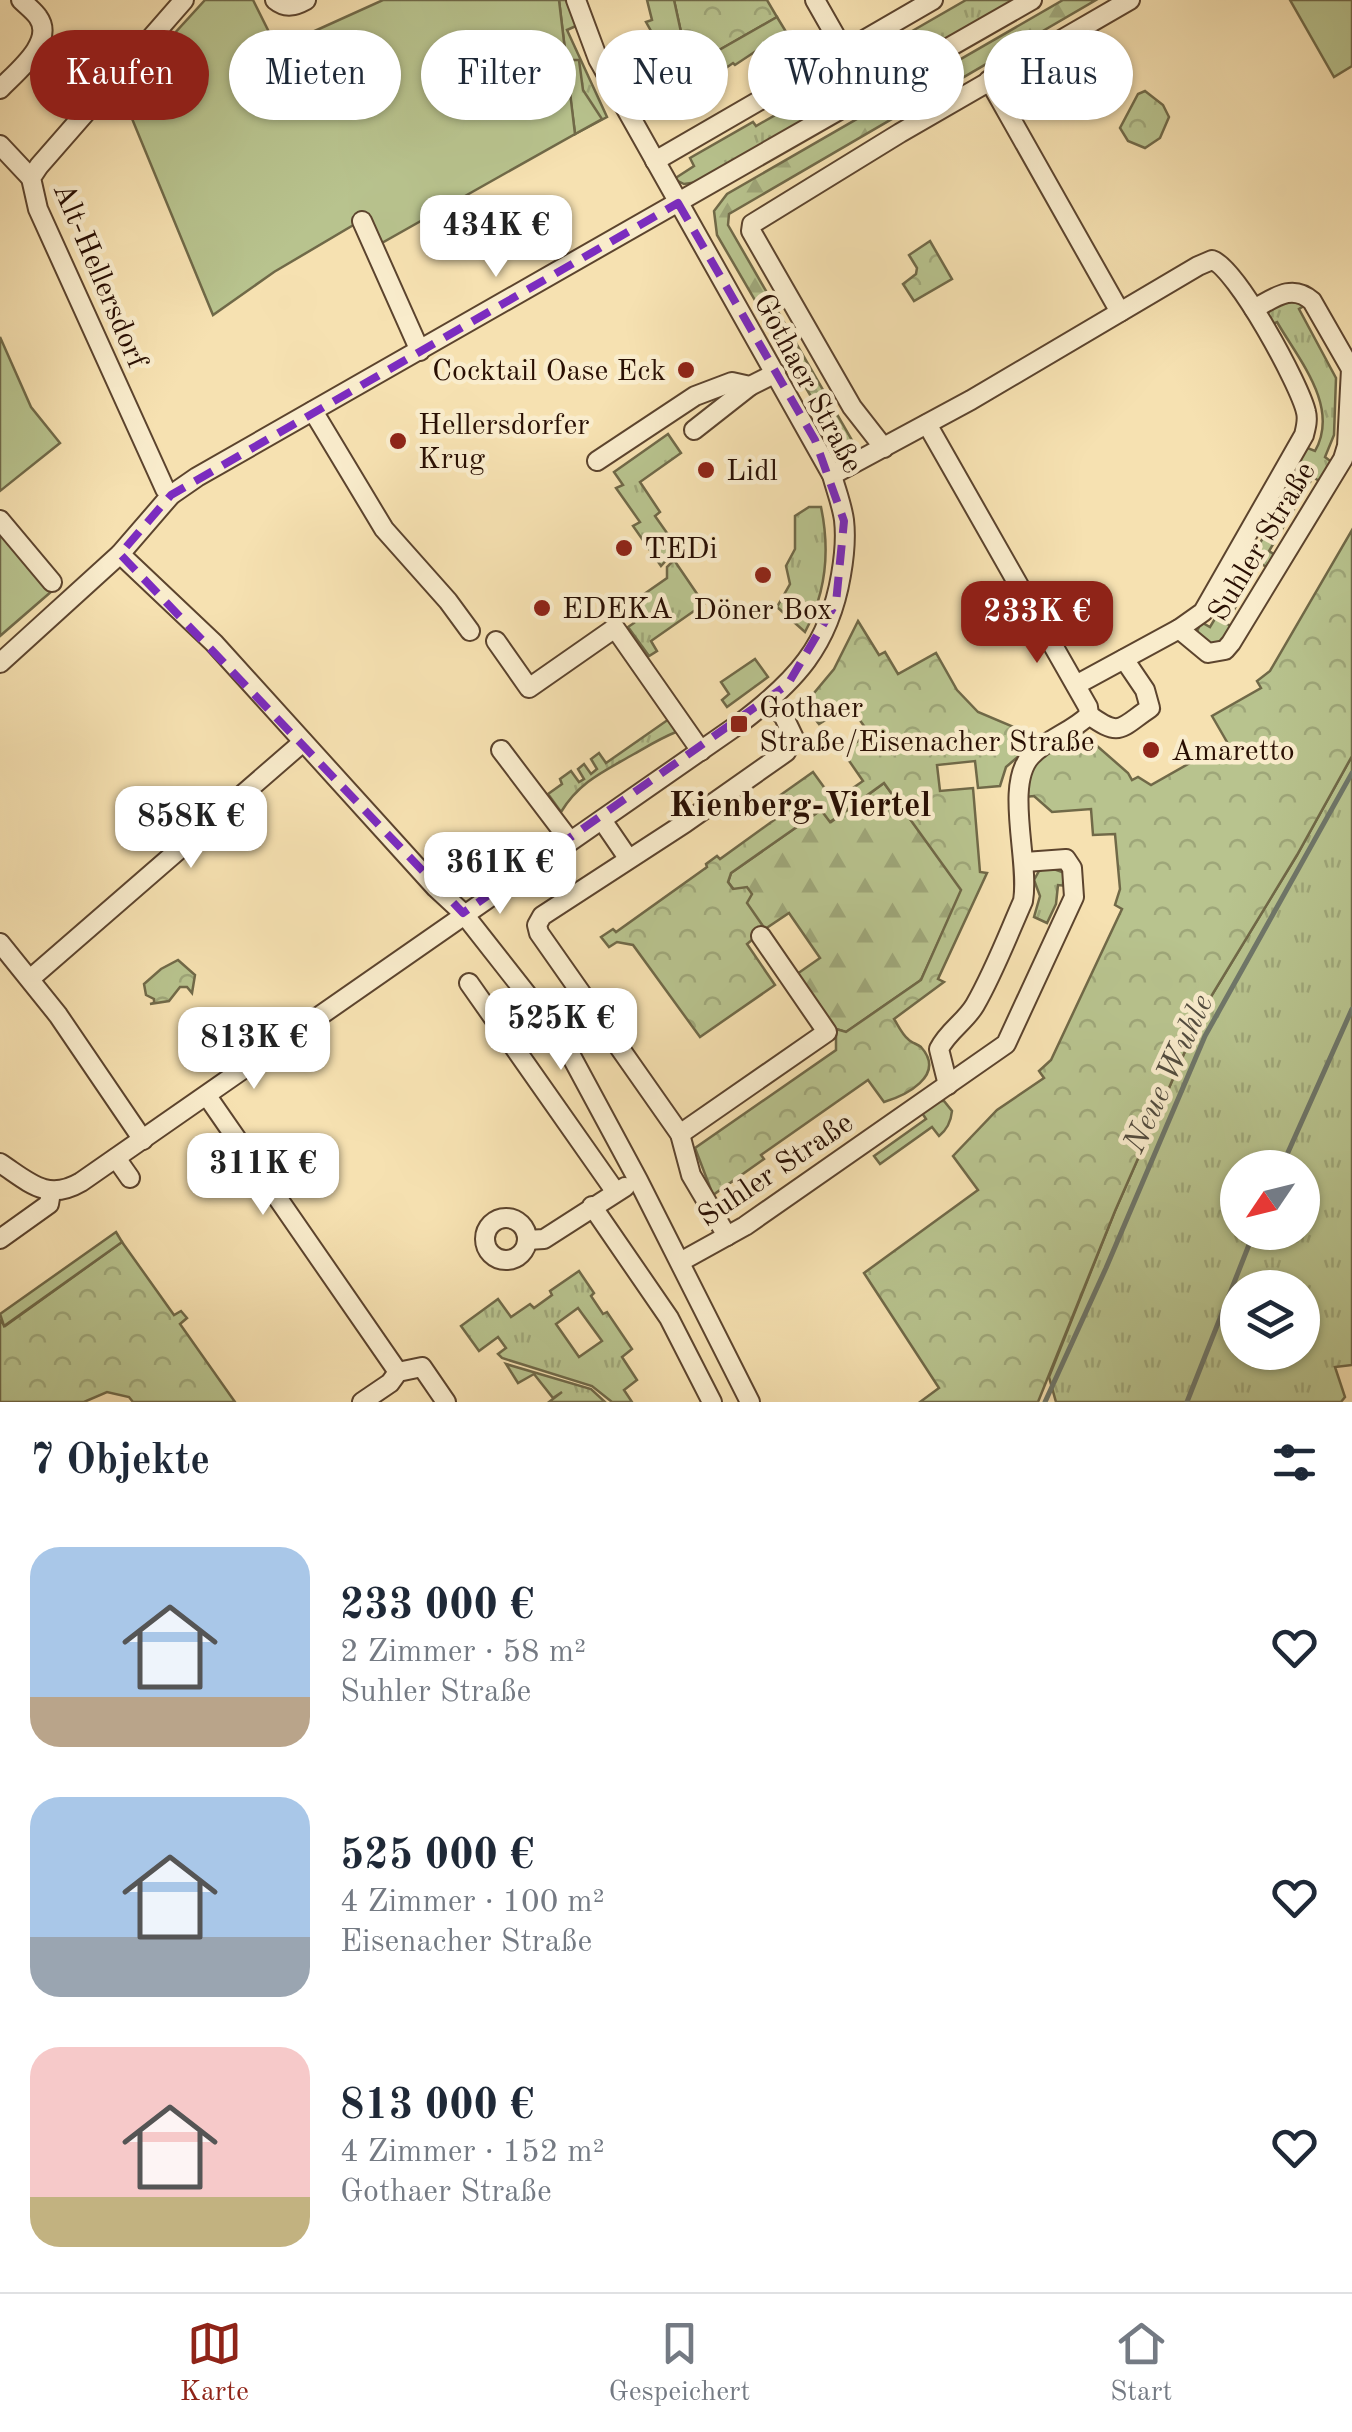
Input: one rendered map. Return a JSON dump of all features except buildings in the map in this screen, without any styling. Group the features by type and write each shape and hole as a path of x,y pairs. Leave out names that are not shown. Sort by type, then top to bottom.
{"street":[{"path":"0,90 38,47 43,33 41,19 20,0"},
{"name":"Alt-Hellersdorf","path":"171,495 46,226 32,178 38,166 184,0"},
{"path":"276,0 281,5 294,6 306,0"},
{"name":"Gothaer Straße","path":"51,1192 65,1191 143,1140 700,751 770,700 796,676 817,648 836,603 843,564 844,522 832,475 598,59 576,0"},
{"path":"815,0 832,30"},
{"path":"881,30 933,0"},
{"path":"0,664 120,554 171,495 197,476 1032,0"},
{"path":"1077,30 1130,0"},
{"name":"Gothaer Straße","path":"884,448 852,407 751,231 757,218 984,83"},
{"path":"654,160 748,106"},
{"path":"1012,120 1120,312"},
{"path":"2,148 32,178"},
{"path":"362,220 420,350"},
{"name":"Suhler Straße","path":"832,475 1212,260 1227,269 1254,308 1300,396 1308,423 1304,436 1202,612 1179,630 1076,685"},
{"name":"Suhler Straße","path":"1179,630 1208,654 1232,644 1330,482 1347,446 1351,369 1312,301 1294,291 1254,308"},
{"path":"694,430 750,386 776,372"},
{"path":"597,461 695,396 732,382 750,386"},
{"path":"313,411 384,529 470,631"},
{"path":"927,424 1088,706 1088,715"},
{"path":"0,520 52,582"},
{"path":"120,554 214,643 464,914 562,1039 750,1402"},
{"path":"496,641 529,688 615,628 700,751"},
{"path":"1088,715 1109,730 1116,730 1150,708 1145,690 1124,659"},
{"path":"727,1236 690,1175 680,1134 537,925 542,916 786,752 794,738 793,730 770,700"},
{"path":"948,1085 940,1049 946,1035 975,1004 1016,916 1026,883 1018,780 1028,759 1045,743 1088,715"},
{"path":"30,978 303,742"},
{"path":"501,750 570,841"},
{"path":"602,820 628,858"},
{"name":"Suhler Straße","path":"680,1262 727,1236 1006,1044 1074,898 1072,868 1066,858 1024,862"},
{"path":"680,1134 827,1032 761,936"},
{"path":"0,943 30,978 143,1140"},
{"path":"468,983 614,1191"},
{"path":"207,1096 398,1372"},
{"path":"116,1158 130,1178"},
{"path":"0,1164 51,1192 49,1204 0,1239"},
{"path":"527,1240 544,1240 614,1191 638,1180"},
{"path":"592,1206 669,1318 712,1402"},
{"path":"362,1402 390,1383 398,1372 422,1367 446,1402"}],"highlighted area":[{"path":"678,203 815,440 844,521 836,603 788,684 463,913 120,554 171,495"}],"green space":[{"path":"205,0 253,0 268,30 229,30 229,120 401,120 401,30 317,30 383,0 559,0 563,30 421,30 421,120 573,120 575,134 380,244 367,217 274,272 213,315 133,120 209,120 209,30 178,30"},
{"path":"559,0 568,0 576,26 563,30"},
{"path":"647,0 674,0 681,30 650,30 646,22 652,20"},
{"path":"674,0 767,0 777,17 748,30 728,45 728,30 681,30"},
{"path":"966,0 1016,0 964,30 914,30"},
{"path":"1063,0 1096,0 1045,30 1011,30"},
{"path":"1290,0 1352,0 1352,66 1334,77"},
{"path":"777,17 785,30 754,30"},
{"path":"748,34 748,56 728,66 728,45"},
{"path":"984,46 984,65 964,77 964,57"},
{"path":"576,50 596,93 596,120 601,120 575,134"},
{"path":"579,60 583,90 596,110 596,120 600,120 575,134"},
{"path":"1145,91 1163,105 1169,117 1160,138 1145,148 1128,141 1120,128 1124,120 1133,120 1133,103"},
{"path":"766,120 806,120 698,182 684,184 674,179 694,166 690,158 753,122 756,126"},
{"path":"855,120 890,120 729,214 728,225 857,449 845,455 717,235 714,211 727,194"},
{"path":"930,241 952,279 914,301 903,284 916,274 917,268 909,255"},
{"path":"1283,298 1307,304 1299,309 1336,378 1334,435 1325,457 1333,463 1322,483 1313,477 1269,551 1278,557 1271,569 1261,564 1226,623 1235,629 1215,649 1196,634 1201,622 1210,627 1252,557 1244,550 1251,539 1260,543 1303,472 1294,466 1305,447 1315,451 1321,434 1323,418 1314,384 1277,322 1268,326 1268,312"},
{"path":"0,337 31,407 60,443 0,491"},
{"path":"668,434 681,453 640,482 660,512 655,516 667,533 659,539 671,555 661,566 633,526 640,522 616,488 623,485 614,472"},
{"path":"809,507 821,507 825,555 822,587 805,632 777,607 790,584 786,566 795,549 795,516"},
{"path":"0,513 52,591 0,636"},
{"path":"1352,530 1352,756 1204,1008 1115,1211 1038,1402 920,1402 939,1388 864,1273 978,1190 953,1156 997,1110 1044,1078 1039,1071 1051,1060 1122,909 1115,905 1120,889 1115,834 1093,835 1091,809 1052,812 1034,796 1024,797 1035,761 1080,731 1132,780 1138,777 1151,785 1227,742 1212,716 1261,688 1257,681 1270,671"},
{"path":"674,560 704,604 651,641 657,651 649,656 628,627 634,623 624,608 667,578 667,567"},
{"path":"858,621 879,655 885,652 898,674 936,653 957,690 978,712 1040,738 1006,767 1000,786 978,788 975,761 937,765 940,791 973,788 980,872 987,873 938,979 944,982 894,1019 906,1037 928,1057 926,1076 911,1090 884,1102 868,1080 761,1155 764,1159 713,1195 695,1148 836,1050 836,1029 846,1032 921,980 961,890 884,783 830,822 821,810 731,873 728,882 733,889 747,887 752,894 747,903 765,929 747,944 775,985 700,1037 633,945 617,942 609,947 601,937 613,929 616,932 717,856 720,859 788,810 779,796 813,772 834,801 863,781 843,752 869,733 849,705 819,724 804,705 834,669"},
{"path":"755,659 768,677 727,707 722,700 729,694 721,682"},
{"path":"669,719 676,732 594,778 576,792 561,812 548,794 562,784 560,779 571,771 579,782 584,779 578,769 584,764 591,774 597,769 591,759 599,753 606,763"},
{"path":"1352,756 1352,1365 1335,1367 1345,1397 1341,1402 1056,1402 1049,1377 1115,1211 1204,1008"},
{"path":"884,783 962,890 921,980 846,1032 836,1029 797,974 820,958 789,913 765,929 728,882 731,873 821,810 831,822"},
{"path":"1048,867 1065,873 1068,886 1058,885 1056,904 1047,923 1034,917 1040,896 1034,880 1039,871"},
{"path":"178,960 195,975 192,993 187,987 180,987 169,1001 150,1004 154,999 146,995 144,984"},
{"path":"935,1101 944,1101 952,1111 945,1131 939,1136 932,1127 880,1164 874,1156 926,1119 920,1110"},
{"path":"116,1232 122,1242 4,1326 0,1314"},
{"path":"122,1242 174,1315 181,1311 187,1318 180,1324 235,1402 133,1402 129,1397 107,1392 84,1402 0,1402 0,1320 5,1326"},
{"path":"579,1271 603,1314 607,1312 632,1349 622,1357 637,1380 624,1390 632,1402 612,1402 592,1386 502,1358 498,1354 506,1348 498,1337 479,1351 461,1326 498,1299 511,1317 530,1304 534,1308 552,1295 550,1291","holes":["578,1308 602,1341 579,1357 556,1324"]},
{"path":"506,1364 591,1389 605,1402 549,1402 562,1392 553,1398 534,1374 518,1383"}],"waterway":[{"name":"Neue Wuhle","path":"1045,1402 1205,1036 1352,773"},
{"path":"1289,1150 1352,1009"},
{"path":"1187,1402 1247,1250"}],"place":[{"name":"Cocktail Oase Eck","path":"686,370"},
{"name":"Hellersdorfer Krug","path":"398,441"},
{"name":"Lidl","path":"706,470"},
{"name":"TEDi","path":"624,548"},
{"name":"Döner Box","path":"763,575"},
{"name":"EDEKA","path":"542,608"},
{"name":"Gothaer Straße/Eisenacher Straße","path":"739,724"},
{"name":"Amaretto","path":"1151,750"}],"district":[{"name":"Kienberg-Viertel","path":"800,804"}]}
